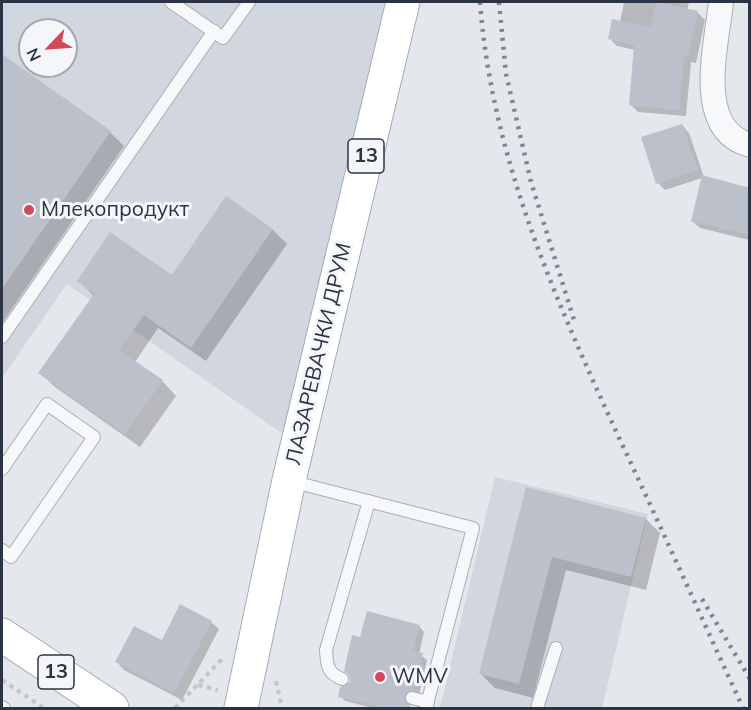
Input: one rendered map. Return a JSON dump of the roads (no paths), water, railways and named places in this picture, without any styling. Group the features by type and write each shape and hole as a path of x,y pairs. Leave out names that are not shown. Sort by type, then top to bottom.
{"main road":[{"name":"ЛАЗАРЕВАЧКИ ДРУМ","path":"241,708 289,480 403,2"},
{"name":"13","path":"2,635 112,708"}],"street":[{"path":"721,2 712,93 717,119 735,141 750,145"}],"lane":[{"path":"171,2 223,38 249,2"},
{"path":"2,337 214,32"},
{"path":"2,469 46,404 94,437 11,557 2,550"},
{"path":"289,480 473,528 427,705 412,698"},
{"path":"342,679 333,675 327,667 326,650 369,501"},
{"path":"537,708 556,648"}],"railway":[{"path":"480,2 487,60 498,117 512,172 530,227 572,334 743,708"},
{"path":"499,2 506,74 531,182 574,320"},
{"path":"702,599 750,679"}],"place":[{"name":"Млекопродукт","path":"29,210"},
{"name":"WMV","path":"380,677"}]}
